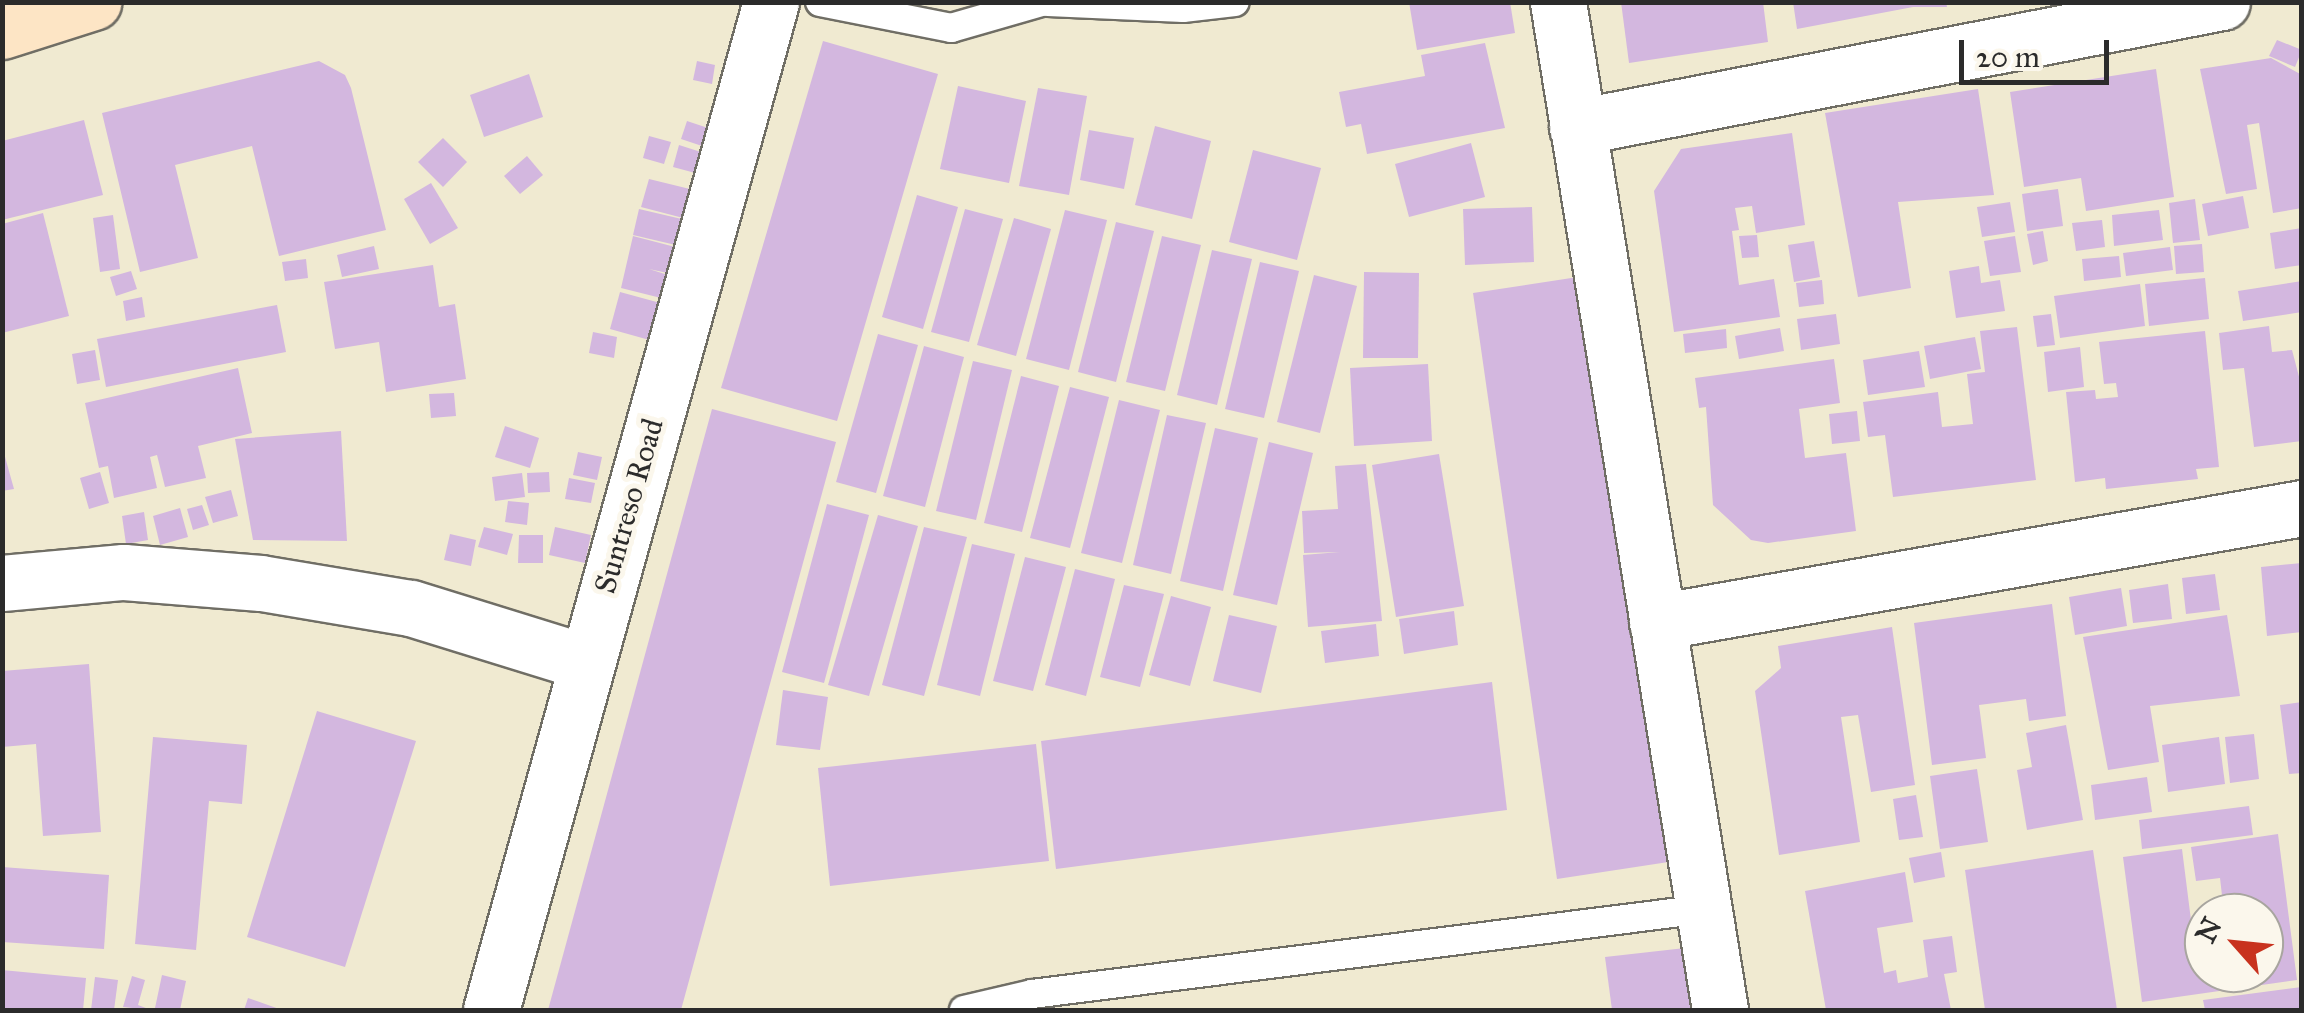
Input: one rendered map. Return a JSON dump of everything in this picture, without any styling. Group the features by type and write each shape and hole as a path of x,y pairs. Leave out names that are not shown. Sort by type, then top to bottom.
{"main road":[{"path":"2,31 93,2"}],"street":[{"name":"Suntreso Road","path":"491,1010 770,2"},
{"path":"1558,2 1720,1010"},
{"path":"1577,128 2222,2"},
{"path":"1657,622 2302,508"},
{"path":"2,584 124,572 261,583 411,608 585,662"}],"lane":[{"path":"820,2 951,28 1045,2 1183,8 1235,2"},
{"path":"964,1010 1032,994 1704,909"}],"building":[{"path":"1409,2 1510,2 1515,33 1417,50"},
{"path":"1621,2 1763,2 1768,42 1629,63"},
{"path":"1793,2 1946,2 1947,7 1913,7 1797,29"},
{"path":"2277,40 2302,50 2295,67 2269,56"},
{"path":"823,41 938,74 837,421 721,388"},
{"path":"1485,43 1505,128 1367,154 1361,124 1346,127 1339,92 1425,76 1421,55"},
{"path":"2271,58 2302,75 2302,208 2273,213 2259,123 2247,125 2257,189 2226,194 2200,69"},
{"path":"319,61 345,75 351,88 386,230 279,256 252,146 175,165 198,258 140,272 102,113"},
{"path":"697,61 715,65 712,84 693,80"},
{"path":"2156,69 2174,197 2086,211 2081,178 2024,187 2010,92"},
{"path":"529,74 543,117 484,137 470,95"},
{"path":"958,86 1026,101 1009,183 940,169"},
{"path":"1038,88 1087,96 1069,195 1019,186"},
{"path":"1978,89 1994,195 1898,202 1911,288 1858,297 1825,113"},
{"path":"84,120 103,195 2,220 2,141"},
{"path":"687,121 711,129 705,147 681,139"},
{"path":"1155,126 1211,141 1192,219 1135,205"},
{"path":"1089,130 1134,138 1124,189 1080,180"},
{"path":"1792,133 1805,225 1756,233 1752,206 1735,208 1739,230 1732,231 1739,285 1774,279 1780,317 1674,332 1654,191 1681,149"},
{"path":"649,136 671,142 664,164 643,158"},
{"path":"443,138 467,162 443,187 418,162"},
{"path":"1471,143 1485,197 1409,217 1395,164"},
{"path":"679,145 704,153 699,174 673,167"},
{"path":"1253,150 1321,168 1297,260 1229,242"},
{"path":"527,156 543,175 520,194 504,176"},
{"path":"649,179 694,190 687,219 641,207"},
{"path":"431,183 458,228 430,244 404,199"},
{"path":"2058,189 2063,226 2027,231 2022,194"},
{"path":"917,195 958,207 923,329 882,317"},
{"path":"2243,196 2249,228 2208,236 2202,204"},
{"path":"2195,199 2200,240 2173,243 2169,203"},
{"path":"2010,202 2015,232 1982,237 1977,207"},
{"path":"1532,207 1534,262 1465,265 1463,209"},
{"path":"639,209 686,220 680,246 633,235"},
{"path":"965,209 1003,219 969,342 931,332"},
{"path":"1065,210 1107,220 1069,370 1026,359"},
{"path":"2159,210 2163,240 2114,246 2112,215"},
{"path":"43,213 69,316 2,333 2,224"},
{"path":"113,215 120,269 100,272 93,218"},
{"path":"1014,218 1051,229 1016,356 977,345"},
{"path":"2102,220 2105,247 2076,251 2072,223"},
{"path":"1116,222 1154,231 1116,382 1078,372"},
{"path":"2302,228 2302,265 2275,269 2270,233"},
{"path":"2043,231 2048,261 2033,265 2027,234"},
{"path":"1757,235 1759,257 1742,258 1739,236"},
{"path":"633,236 679,248 672,274 649,269 671,276 665,299 621,288"},
{"path":"1162,236 1201,245 1165,391 1126,382"},
{"path":"2015,236 2021,272 1990,276 1984,241"},
{"path":"1814,241 1820,277 1794,282 1788,245"},
{"path":"2202,244 2204,272 2176,274 2174,246"},
{"path":"374,246 379,269 342,277 337,255"},
{"path":"2170,247 2173,270 2126,276 2123,253"},
{"path":"1212,250 1252,259 1217,405 1177,395"},
{"path":"2119,256 2121,277 2084,281 2082,259"},
{"path":"306,259 308,278 285,281 282,262"},
{"path":"1260,262 1299,271 1264,418 1225,409"},
{"path":"433,265 439,307 455,304 466,379 386,392 379,342 335,349 324,282"},
{"path":"1979,266 1981,283 2000,280 2005,311 1956,318 1949,271"},
{"path":"131,271 137,289 116,296 110,277"},
{"path":"1364,272 1419,273 1418,358 1363,358"},
{"path":"1314,275 1357,286 1320,433 1277,422"},
{"path":"1591,275 1675,861 1557,879 1473,293"},
{"path":"2205,278 2209,319 2149,326 2145,284"},
{"path":"1822,280 1824,304 1799,307 1796,283"},
{"path":"2302,281 2302,312 2243,321 2238,291"},
{"path":"2140,284 2145,326 2060,338 2054,296"},
{"path":"620,292 664,304 653,341 610,329"},
{"path":"142,297 145,317 126,321 123,301"},
{"path":"277,305 286,352 106,387 97,339"},
{"path":"1836,314 1840,344 1801,350 1797,319"},
{"path":"2051,314 2055,345 2037,347 2033,316"},
{"path":"2269,326 2272,352 2292,350 2302,388 2302,441 2254,447 2244,368 2223,370 2219,333"},
{"path":"2017,327 2036,480 1893,497 1885,435 1868,437 1863,402 1938,392 1942,427 1973,424 1967,374 1985,372 1980,331"},
{"path":"1780,328 1784,351 1739,359 1735,336"},
{"path":"1726,329 1727,348 1685,353 1683,334"},
{"path":"2205,331 2219,467 2196,469 2198,479 2106,489 2105,478 2075,482 2066,392 2095,390 2096,399 2118,397 2116,383 2104,384 2099,342"},
{"path":"593,332 617,337 614,358 589,353"},
{"path":"878,334 918,345 876,493 836,482"},
{"path":"1975,337 1981,369 1930,379 1924,346"},
{"path":"924,346 964,357 925,507 883,496"},
{"path":"2080,347 2084,387 2048,392 2044,352"},
{"path":"95,350 100,380 77,384 72,354"},
{"path":"1919,351 1925,387 1868,395 1863,360"},
{"path":"1834,359 1840,403 1799,409 1805,458 1846,453 1856,531 1768,543 1751,540 1713,505 1706,407 1699,408 1695,378"},
{"path":"973,361 1012,370 976,520 936,511"},
{"path":"1428,364 1432,441 1354,446 1350,368"},
{"path":"238,368 252,433 198,446 206,478 165,487 157,455 150,457 157,488 114,498 108,466 99,468 85,403"},
{"path":"1021,376 1059,386 1022,532 984,523"},
{"path":"1070,387 1109,397 1070,548 1030,538"},
{"path":"454,393 456,416 431,418 429,394"},
{"path":"1119,400 1160,410 1122,563 1081,553"},
{"path":"712,409 836,442 681,1010 548,1010"},
{"path":"1857,411 1860,441 1832,444 1829,414"},
{"path":"1167,415 1206,423 1171,574 1133,565"},
{"path":"505,426 539,438 530,468 495,457"},
{"path":"1215,428 1258,438 1223,591 1180,581"},
{"path":"341,431 347,541 253,540 235,439"},
{"path":"1269,442 1313,453 1277,605 1233,595"},
{"path":"2,446 14,489 2,491"},
{"path":"578,452 602,457 597,480 573,475"},
{"path":"1439,454 1464,606 1396,617 1372,465"},
{"path":"1366,464 1382,621 1308,627 1303,555 1340,552 1304,553 1302,511 1338,509 1335,466"},
{"path":"100,472 109,503 89,509 80,478"},
{"path":"549,472 550,492 528,493 527,473"},
{"path":"522,473 525,497 495,501 492,477"},
{"path":"569,478 595,483 591,503 565,499"},
{"path":"231,490 238,516 213,523 205,497"},
{"path":"508,501 529,503 527,525 505,522"},
{"path":"827,504 869,515 824,683 782,672"},
{"path":"202,505 209,525 193,530 187,509"},
{"path":"180,508 188,537 160,545 153,516"},
{"path":"144,512 148,540 126,544 122,516"},
{"path":"878,515 918,526 869,696 828,685"},
{"path":"484,527 513,534 507,555 478,547"},
{"path":"555,527 591,535 585,563 549,555"},
{"path":"924,527 967,537 924,696 882,685"},
{"path":"450,534 476,540 471,566 444,560"},
{"path":"519,535 543,535 543,563 518,563"},
{"path":"972,544 1015,554 980,696 937,685"},
{"path":"1025,557 1066,567 1033,691 993,681"},
{"path":"2302,563 2302,632 2267,636 2261,567"},
{"path":"1075,569 1115,579 1086,696 1045,685"},
{"path":"2215,574 2220,610 2186,614 2182,578"},
{"path":"2168,584 2172,619 2133,623 2129,590"},
{"path":"1124,585 1164,594 1140,687 1100,677"},
{"path":"2121,588 2127,626 2075,635 2069,597"},
{"path":"1171,596 1211,607 1190,686 1149,675"},
{"path":"2052,604 2066,716 2029,721 2026,699 1979,705 1986,758 1932,765 1914,623"},
{"path":"1454,611 1458,645 1404,654 1399,619"},
{"path":"1229,615 1277,626 1261,693 1213,681"},
{"path":"2227,615 2240,696 2150,706 2159,762 2108,770 2083,637"},
{"path":"1376,624 1379,656 1325,663 1321,631"},
{"path":"1892,627 1915,785 1871,792 1858,715 1841,717 1860,842 1779,855 1755,691 1781,668 1778,646"},
{"path":"89,664 101,832 43,836 36,744 2,747 2,671"},
{"path":"1492,682 1507,810 1056,869 1041,741"},
{"path":"783,690 828,697 820,750 776,745"},
{"path":"2302,702 2302,773 2289,774 2280,705"},
{"path":"317,711 416,741 345,967 247,937"},
{"path":"2066,725 2083,820 2027,830 2017,770 2032,767 2026,733"},
{"path":"2254,734 2259,779 2230,783 2225,737"},
{"path":"153,737 247,745 242,804 209,801 196,950 135,944"},
{"path":"2219,737 2225,784 2168,792 2162,745"},
{"path":"1036,744 1049,861 830,886 818,768"},
{"path":"1977,769 1988,842 1940,849 1930,776"},
{"path":"2147,777 2152,812 2095,820 2091,785"},
{"path":"1916,795 1923,837 1899,840 1893,799"},
{"path":"2249,806 2253,835 2142,849 2139,820"},
{"path":"2278,834 2297,980 2284,982 2284,893 2222,893 2220,878 2196,881 2191,847"},
{"path":"2182,849 2188,893 2184,893 2184,993 2205,993 2142,1002 2123,857"},
{"path":"2093,850 2117,1010 1985,1010 1965,870"},
{"path":"1941,852 1945,877 1914,883 1909,858"},
{"path":"2,867 109,875 104,949 2,942"},
{"path":"1905,872 1913,922 1877,928 1884,973 1896,970 1898,983 1928,977 1923,940 1952,936 1957,972 1944,974 1951,1010 1826,1010 1805,891"},
{"path":"1694,947 1701,1010 1612,1010 1605,957"},
{"path":"2,970 86,978 83,1010 2,1010"},
{"path":"162,975 186,981 180,1010 155,1008"},
{"path":"132,976 145,980 138,1005 151,1010 123,1007"},
{"path":"95,977 118,980 114,1010 91,1010"},
{"path":"2302,987 2302,1010 2205,1010 2203,1000 2284,993 2284,989"},
{"path":"248,998 282,1010 244,1010"}]}
